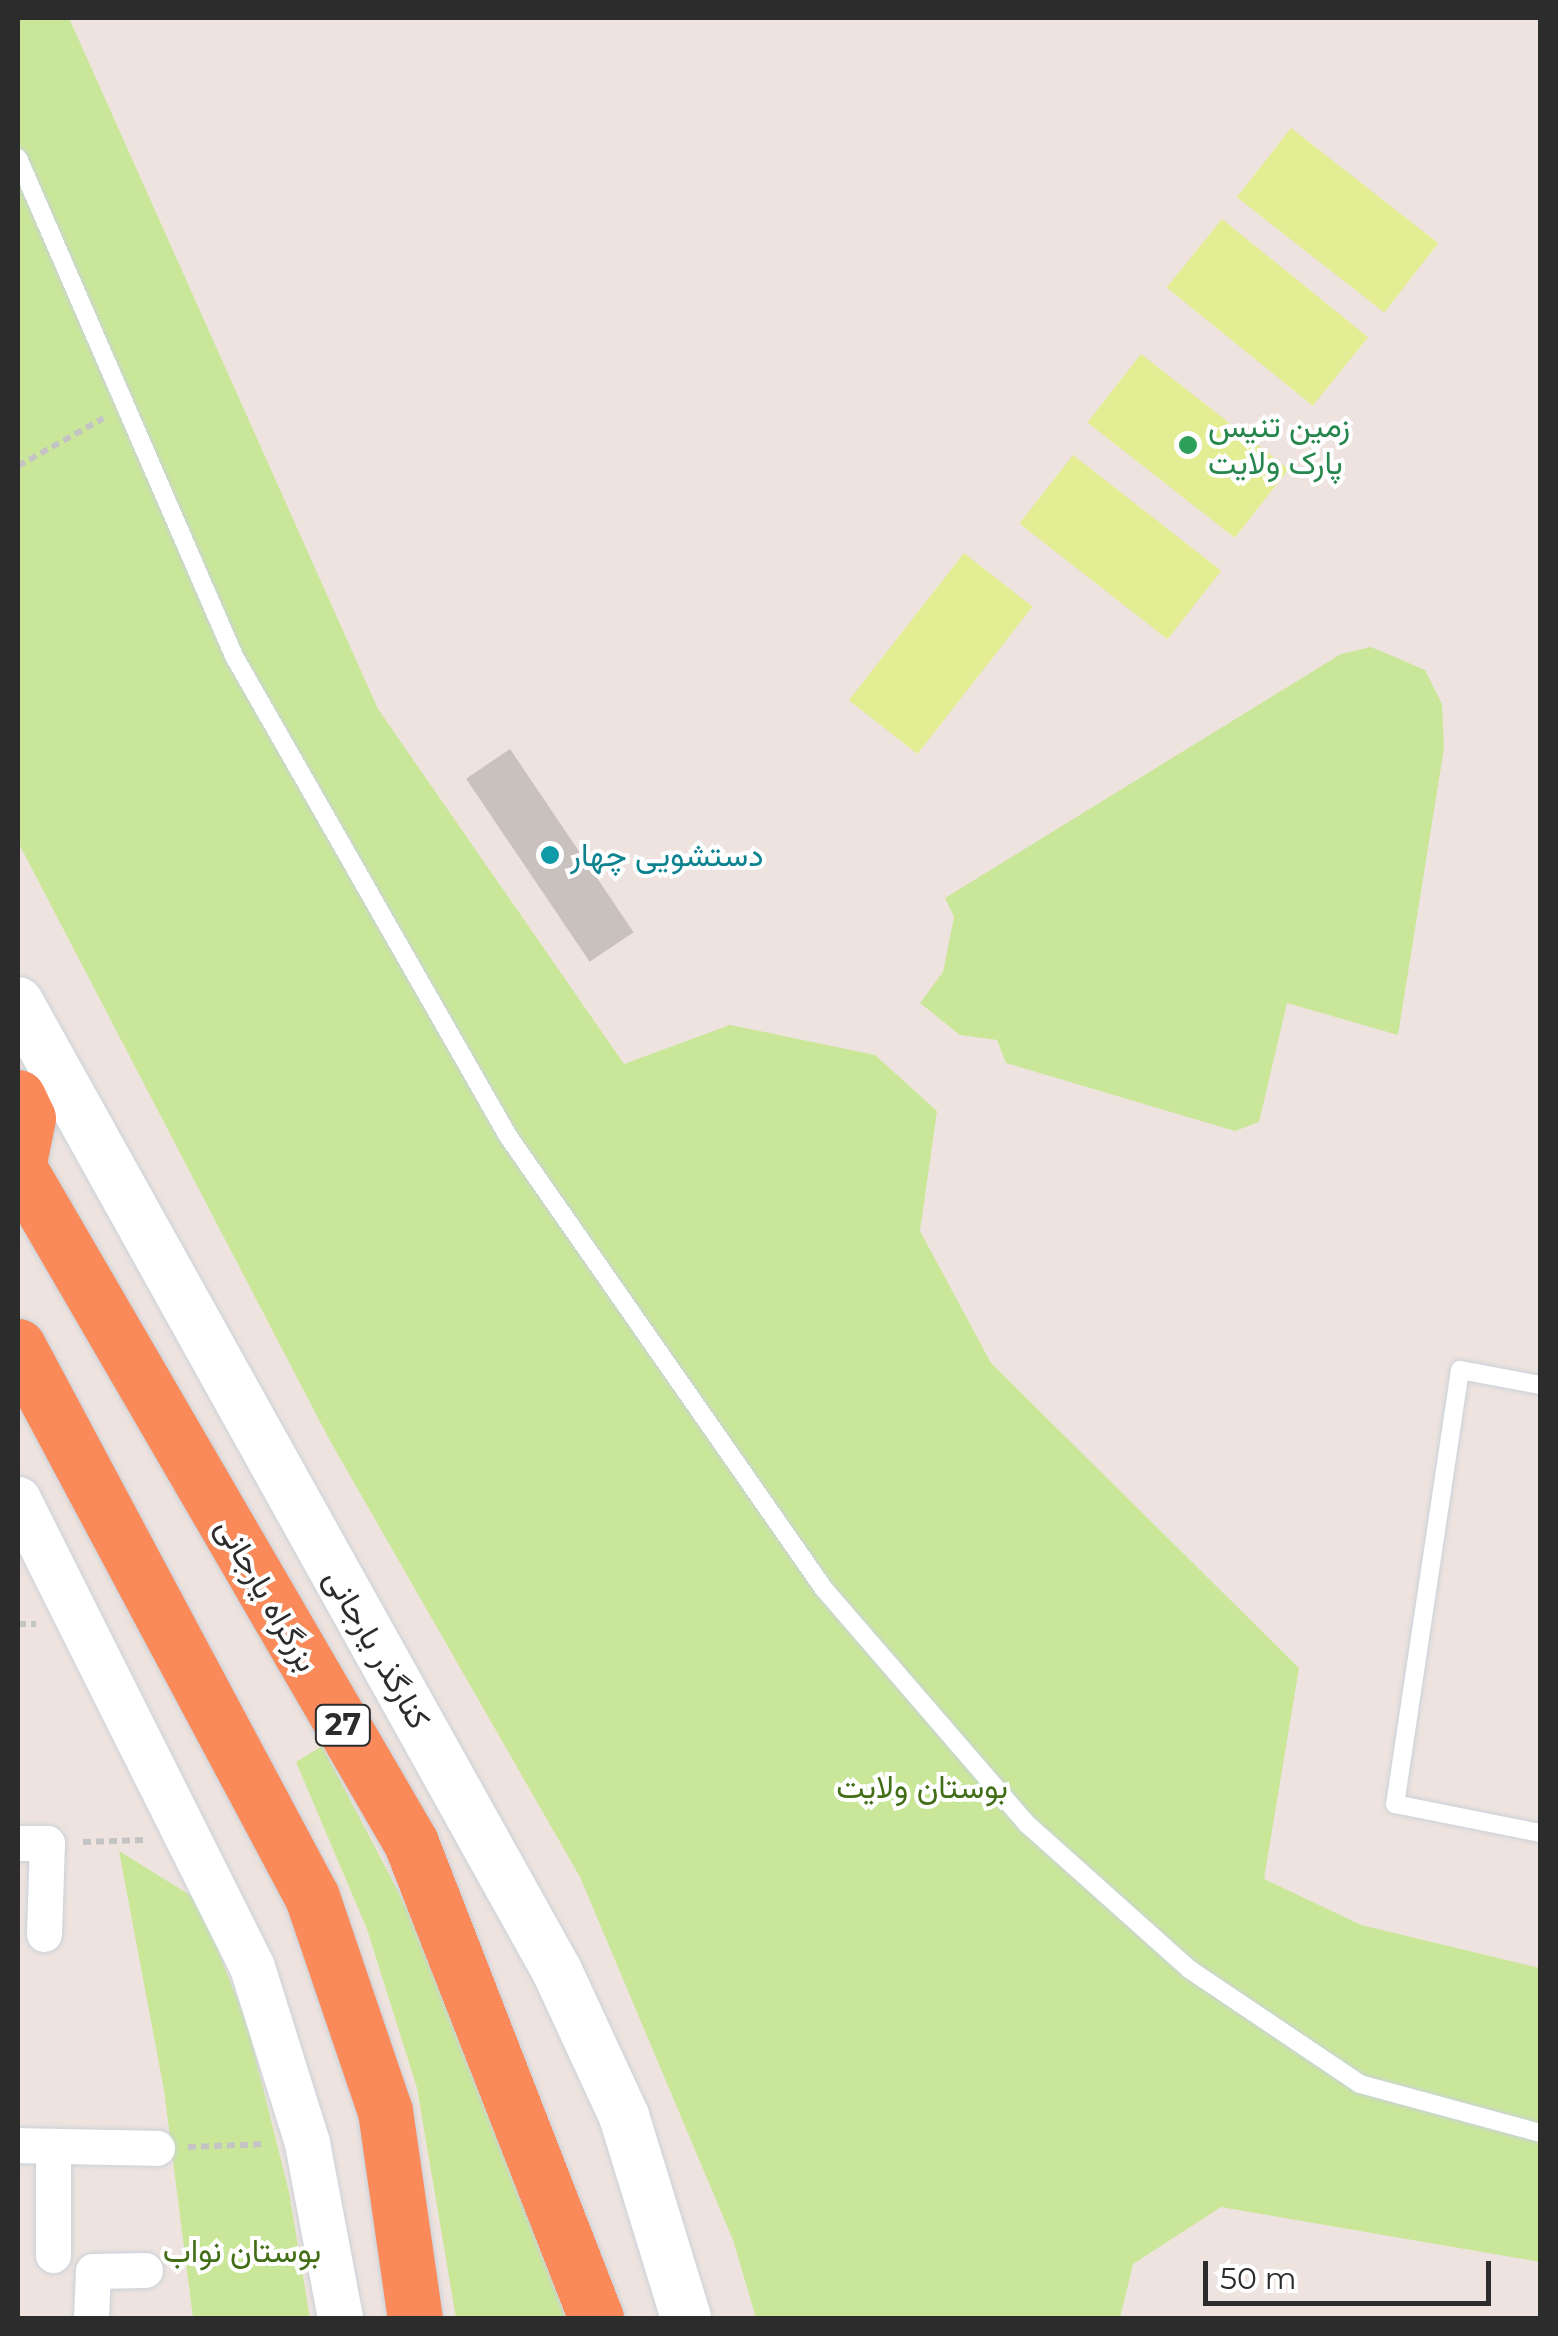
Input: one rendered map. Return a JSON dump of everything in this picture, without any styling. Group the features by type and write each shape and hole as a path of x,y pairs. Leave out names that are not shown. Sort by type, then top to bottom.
{"highway":[{"path":"18,1097 28,1118 18,1166"},
{"name":"بزرگراه یارجانی","path":"18,1166 412,1843 523,2116 596,2318"},
{"path":"18,1346 312,1897 384,2112 415,2318"},
{"path":"523,2116 576,2158 629,2318"}],"main road":[{"name":"کنارگذر یارجانی","path":"18,1002 557,1971 624,2116 686,2318"}],"street":[{"path":"18,1498 193,1838 252,1967 306,2143 340,2318"},
{"path":"32,1843 44,1934"},
{"path":"53,2254 35,2146 157,2148"},
{"path":"91,2318 93,2271 145,2270"}],"lane":[{"path":"18,158 234,656 508,1136 824,1589 1027,1824 1189,1969 1360,2084 1540,2133"},
{"path":"1540,1385 1460,1370 1395,1804 1540,1833"}],"path":[{"path":"18,466 125,406"},
{"path":"32,1843 193,1838"},
{"path":"157,2148 306,2143"}],"green space":[{"name":"بوستان ولایت","path":"18,18 69,18 378,709 624,1064 730,1025 875,1055 937,1111 920,1231 991,1363 1299,1668 1264,1879 1361,1925 1540,1968 1540,2262 1221,2207 1133,2264 1120,2318 756,2318 733,2240 580,1877 329,1439 18,842"},
{"path":"1291,128 1438,243 1384,312 1237,197"},
{"path":"1222,219 1368,337 1313,406 1167,287"},
{"name":"زمین تنیس پارک ولایت","path":"1141,354 1288,469 1235,538 1087,423"},
{"path":"1073,455 1221,571 1168,639 1019,524"},
{"path":"964,553 1033,607 917,754 849,700"},
{"path":"1371,647 1425,670 1442,704 1444,748 1398,1035 1287,1003 1259,1122 1235,1131 1006,1063 997,1040 960,1035 920,1003 943,972 954,917 945,898 1341,654"},
{"path":"322,1746 423,1939 566,2318 456,2318 417,2088 367,1929 296,1762"},
{"name":"بوستان نواب","path":"119,1851 198,1900 247,2024 289,2192 310,2318 193,2318 164,2090"}],"building":[{"name":"دستشویی چهار","path":"510,749 634,932 590,962 466,779"}],"place":[{"name":"زمین تنیس پارک ولایت","path":"1188,445"},
{"name":"دستشویی چهار","path":"550,855"}]}
